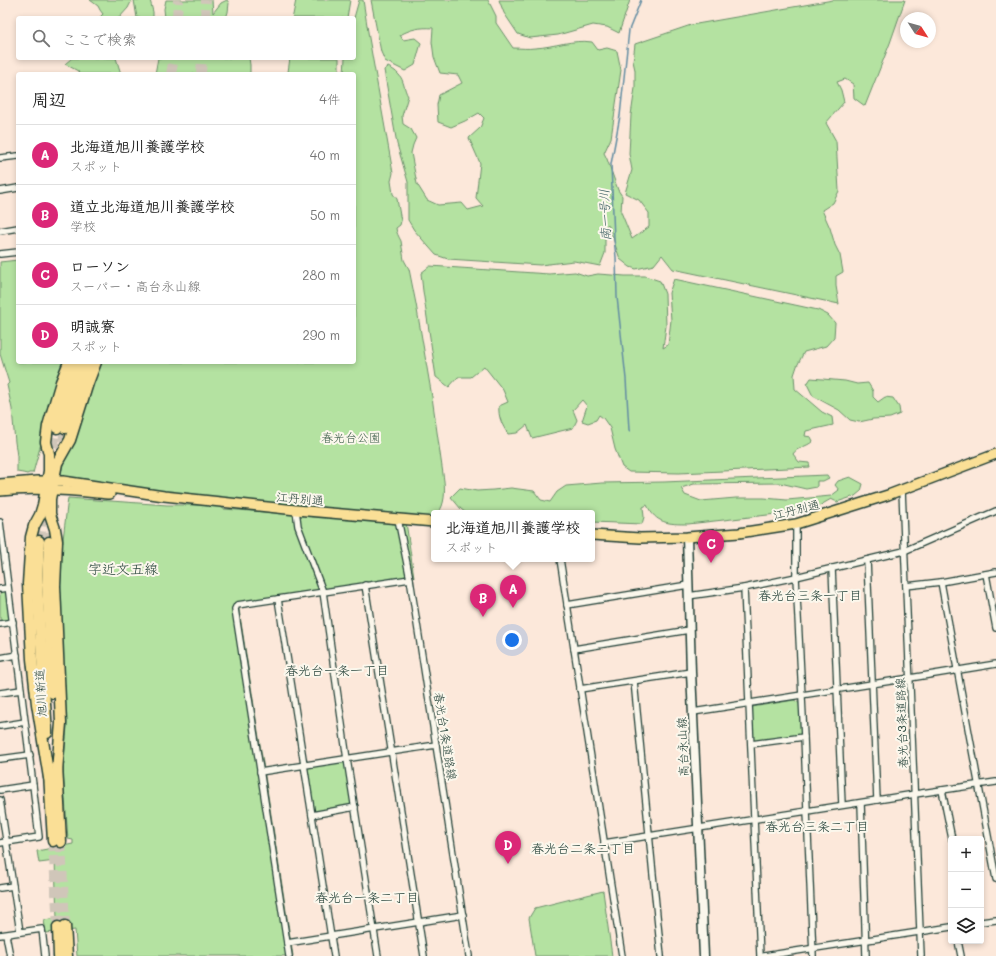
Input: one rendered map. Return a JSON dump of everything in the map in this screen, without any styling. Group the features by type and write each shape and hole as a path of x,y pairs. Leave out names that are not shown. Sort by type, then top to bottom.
{"highway":[{"path":"57,771 61,723 56,586 57,541 50,514 49,454 46,442 48,426 61,382 68,364"},
{"path":"76,364 70,383 61,428 85,364"},
{"path":"49,778 37,704 32,658 28,584 31,537 57,463 70,440 95,364"},
{"name":"旭川新道","path":"44,541 47,585 57,771 57,842 49,778 37,584 44,541"},
{"path":"59,956 61,926 67,956"}],"main road":[{"name":"江丹別通","path":"595,535 640,538 687,536 739,533 796,524 902,490 996,454"},
{"name":"江丹別通","path":"0,489 30,489 63,481 164,496 296,510 431,522"}],"street":[{"path":"0,158 16,156"},
{"path":"0,191 16,188"},
{"path":"0,231 16,228"},
{"path":"0,254 16,252"},
{"name":"春光台3条道路線","path":"902,490 921,956"},
{"path":"296,510 298,526 323,592 347,759 378,956"},
{"path":"688,596 744,588 796,577 904,550 996,511"},
{"name":"春光台1条道路線","path":"398,519 410,579 469,956"},
{"path":"0,522 34,785 39,837 0,843"},
{"path":"796,524 796,577 813,956"},
{"name":"高台永山線","path":"687,536 691,672 704,956"},
{"path":"867,560 877,800"},
{"path":"560,562 622,956"},
{"path":"832,568 842,805"},
{"path":"906,586 941,582 996,572"},
{"path":"986,574 996,628"},
{"path":"289,956 235,608 237,605 410,579"},
{"path":"941,582 996,879"},
{"path":"365,585 424,956"},
{"path":"567,606 688,585"},
{"path":"0,589 8,588"},
{"path":"744,588 760,956"},
{"path":"278,599 334,956"},
{"path":"0,624 13,622"},
{"path":"574,649 690,630"},
{"path":"0,658 17,656"},
{"path":"693,712 996,664"},
{"path":"580,689 691,672"},
{"path":"634,681 661,956"},
{"path":"0,693 21,690"},
{"path":"0,726 25,722"},
{"path":"751,744 804,737"},
{"path":"260,772 436,745"},
{"path":"0,759 30,755"},
{"path":"604,843 996,782"},
{"path":"0,790 34,785"},
{"path":"942,790 951,836"},
{"path":"0,800 20,932"},
{"path":"861,803 866,956"},
{"path":"312,815 355,807"},
{"path":"0,888 13,886"},
{"path":"287,943 463,916"},
{"path":"984,922 996,920"},
{"path":"764,956 948,927"},
{"path":"10,956 3,935 42,929 45,956"},
{"path":"958,944 960,956"}],"green space":[{"path":"90,0 132,0 128,8 121,16 101,16 103,14 98,6"},
{"path":"134,0 150,0 153,16 137,16"},
{"path":"166,0 212,0 213,13 221,3 227,0 229,3 227,16 165,16 164,9"},
{"path":"296,0 350,0 347,16 293,15"},
{"name":"春光台公園","path":"359,0 363,0 393,173 391,181 393,194 397,199 401,221 396,230 401,241 404,260 409,269 432,397 444,481 444,498 440,510 431,510 431,520 165,494 63,477 61,473 65,456 99,364 356,364 356,72 344,72 345,60 356,60 356,16 355,16"},
{"path":"371,0 488,0 496,16 496,23 513,48 532,48 585,41 592,42 598,50 607,48 617,51 621,70 611,138 604,153 618,190 622,196 621,212 632,239 649,227 649,213 639,200 625,193 632,170 629,154 631,115 635,88 635,70 633,61 635,44 691,25 833,0 905,0 865,106 854,98 853,84 845,79 837,82 844,102 826,123 836,141 839,191 833,203 822,210 840,255 843,272 836,276 839,304 673,269 662,255 654,265 636,269 630,267 620,259 608,224 605,227 605,253 600,266 574,261 540,265 448,259 436,255 414,230 408,220 408,182 397,144 384,70 388,67 394,70 401,77 408,96 402,116 403,124 411,129 416,138 411,153 417,184 427,200 438,205 462,203 468,210 483,206 476,198 480,163 469,138 480,128 484,118 479,113 451,127 438,122 437,105 439,95 462,83 458,75 440,73 434,57 432,42 433,28 416,29 400,35 403,40 415,38 421,43 415,65 405,71 385,61 381,52"},
{"path":"499,0 630,0 619,33 607,27 593,25 558,35 530,38 518,34 504,13"},
{"path":"70,60 117,60 120,72 78,72 65,64"},
{"path":"158,60 249,60 250,65 250,72 155,72"},
{"path":"290,60 339,60 339,72 288,72"},
{"path":"16,260 16,364 65,364 33,473 27,474 17,472 17,456 12,409 7,385 9,383 0,354 0,262"},
{"path":"430,266 549,274 575,272 587,276 598,274 645,276 660,281 665,294 666,326 663,348 668,345 671,320 669,293 674,279 818,310 828,315 835,323 834,337 826,346 804,352 794,375 795,389 822,412 832,417 833,425 806,431 805,436 811,437 813,441 793,454 799,462 809,463 810,467 679,473 629,472 622,467 615,449 610,428 603,418 599,415 596,420 588,423 582,421 587,406 582,400 573,410 577,420 573,428 532,438 527,425 517,433 508,434 501,421 499,406 508,402 503,390 484,366 471,377 458,377 449,387 436,377 421,273"},
{"path":"811,378 845,381 857,384 868,383 873,391 873,397 878,402 885,397 893,398 899,407 900,414 890,418 859,422 850,420 839,410 813,396 807,384"},
{"path":"827,475 829,478 823,481 817,481 817,487 806,489 780,483 694,484 681,488 685,495 701,501 736,498 787,500 831,496 839,490 835,485 838,481 850,477 863,484 861,491 855,496 837,502 831,499 812,510 688,524 664,522 655,516 647,505 643,507 644,517 642,524 595,522 595,510 462,510 451,497 460,488 477,491 511,488 534,491 541,500 550,502 557,492 566,486 602,483 664,482"},
{"path":"68,498 167,505 222,505 223,509 406,522 414,577 238,603 293,956 77,956 75,930 46,933 44,920 57,918 55,861 39,863 37,851 73,844 73,840 68,839 63,772 67,726 60,600 62,548"},
{"path":"8,588 13,622 0,624 0,589"},
{"path":"794,700 799,703 802,735 753,741 752,707"},
{"path":"347,759 355,807 312,815 304,766"},
{"path":"603,891 612,956 535,956 529,918 535,908"}],"waterway":[{"name":"南一号川","path":"630,431 617,297 611,164 620,116 629,30 641,0"}],"tunnel":[{"path":"177,16 178,0"},
{"path":"205,16 206,0"},
{"path":"171,72 174,60"},
{"path":"201,72 202,60"},
{"path":"51,462 57,428"},
{"path":"61,456 65,428"},
{"path":"39,541 43,511"},
{"path":"49,542 52,517"},
{"path":"53,841 58,927"},
{"path":"61,842 65,926"}],"place":[{"name":"ローソン","path":"711,563"},
{"name":"北海道旭川養護学校","path":"513,608"},
{"name":"道立北海道旭川養護学校","path":"483,617"},
{"name":"明誠寮","path":"508,864"}],"district":[{"name":"字近文五線","path":"123,568"},
{"name":"春光台三条一丁目","path":"810,594"},
{"name":"春光台一条一丁目","path":"337,669"},
{"name":"春光台三条二丁目","path":"817,825"},
{"name":"春光台二条二丁目","path":"583,847"},
{"name":"春光台一条二丁目","path":"367,896"}]}
